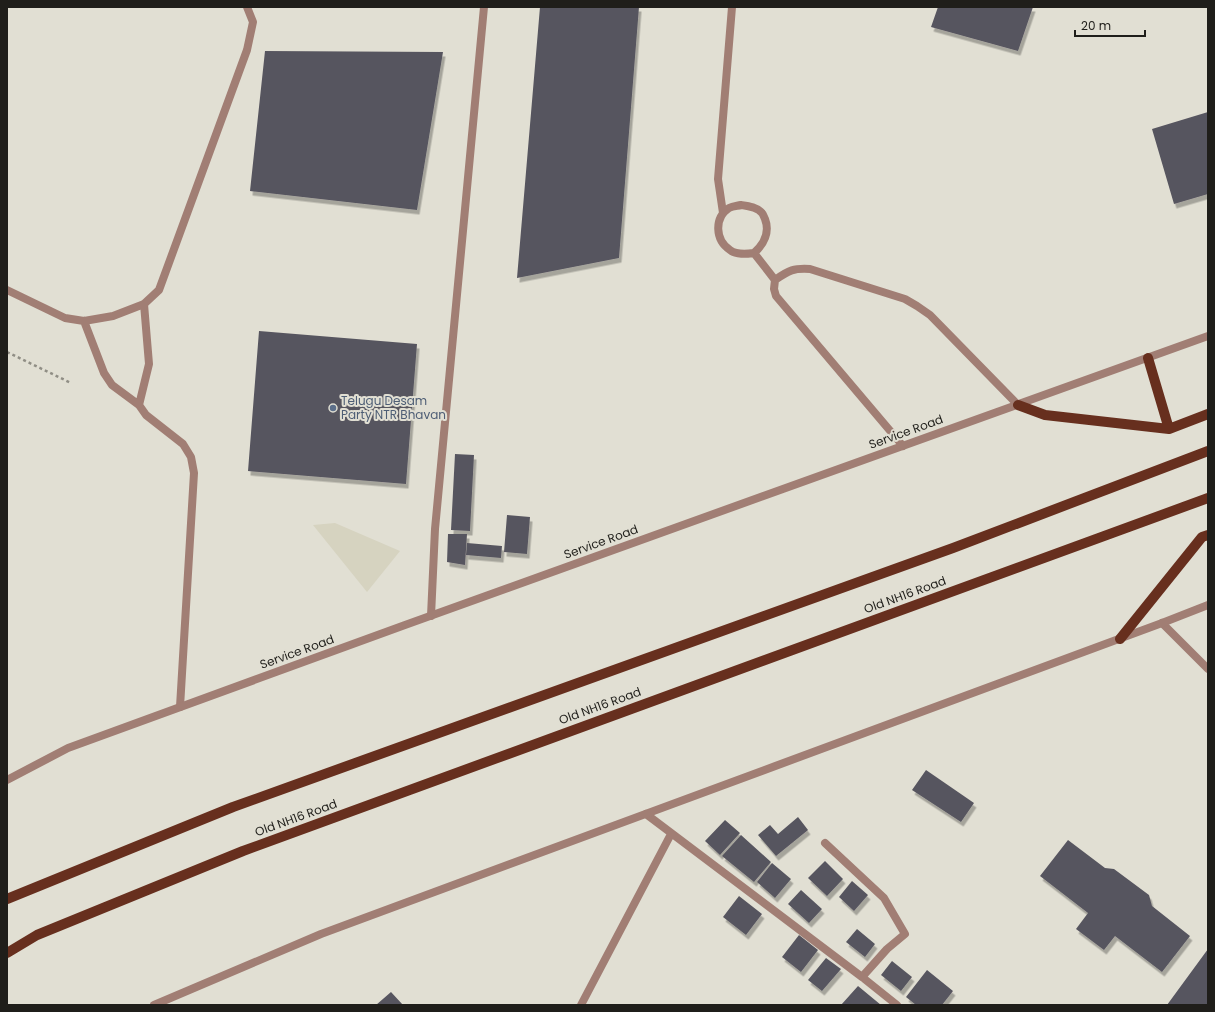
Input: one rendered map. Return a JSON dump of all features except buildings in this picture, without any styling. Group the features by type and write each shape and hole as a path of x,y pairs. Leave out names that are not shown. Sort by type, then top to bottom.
{"main road":[{"path":"1148,358 1169,428"},
{"path":"1018,404 1045,416 1169,428 1208,414"},
{"path":"7,899 233,807 953,548 1208,451"},
{"name":"Old NH16 Road","path":"7,952 38,935 243,851 1208,498"},
{"path":"1120,639 1202,537 1208,535"}],"street":[{"path":"7,290 65,318 84,321 113,316 144,304 159,290 247,50 253,22 247,7"},
{"path":"431,616 435,529 484,7"},
{"path":"723,213 718,179 732,7"},
{"path":"741,205 753,207 763,213 767,233 764,241 754,253 742,254 730,251 721,242 718,232 719,221 723,213 731,208 741,205"},
{"path":"754,253 775,280 774,289 776,296 903,446"},
{"path":"775,280 785,272 795,268 810,269 905,299 930,315 1018,404"},
{"path":"139,405 149,364 144,304"},
{"path":"84,321 104,372 112,385 139,405 146,415 183,444 191,457 194,472 180,707"},
{"name":"Service Road","path":"7,780 68,748 1208,336"},
{"path":"154,1005 321,934 1120,639 1208,605"},
{"path":"1162,623 1208,669"},
{"path":"646,814 897,1005"},
{"path":"581,1005 671,834"},
{"path":"825,843 884,898 905,934 887,950 862,977"}],"path":[{"path":"7,352 72,382"}],"shaded area":[{"path":"335,523 400,551 367,592 313,525"}],"place":[{"name":"Telugu Desam Party NTR Bhavan","path":"333,408"}]}
